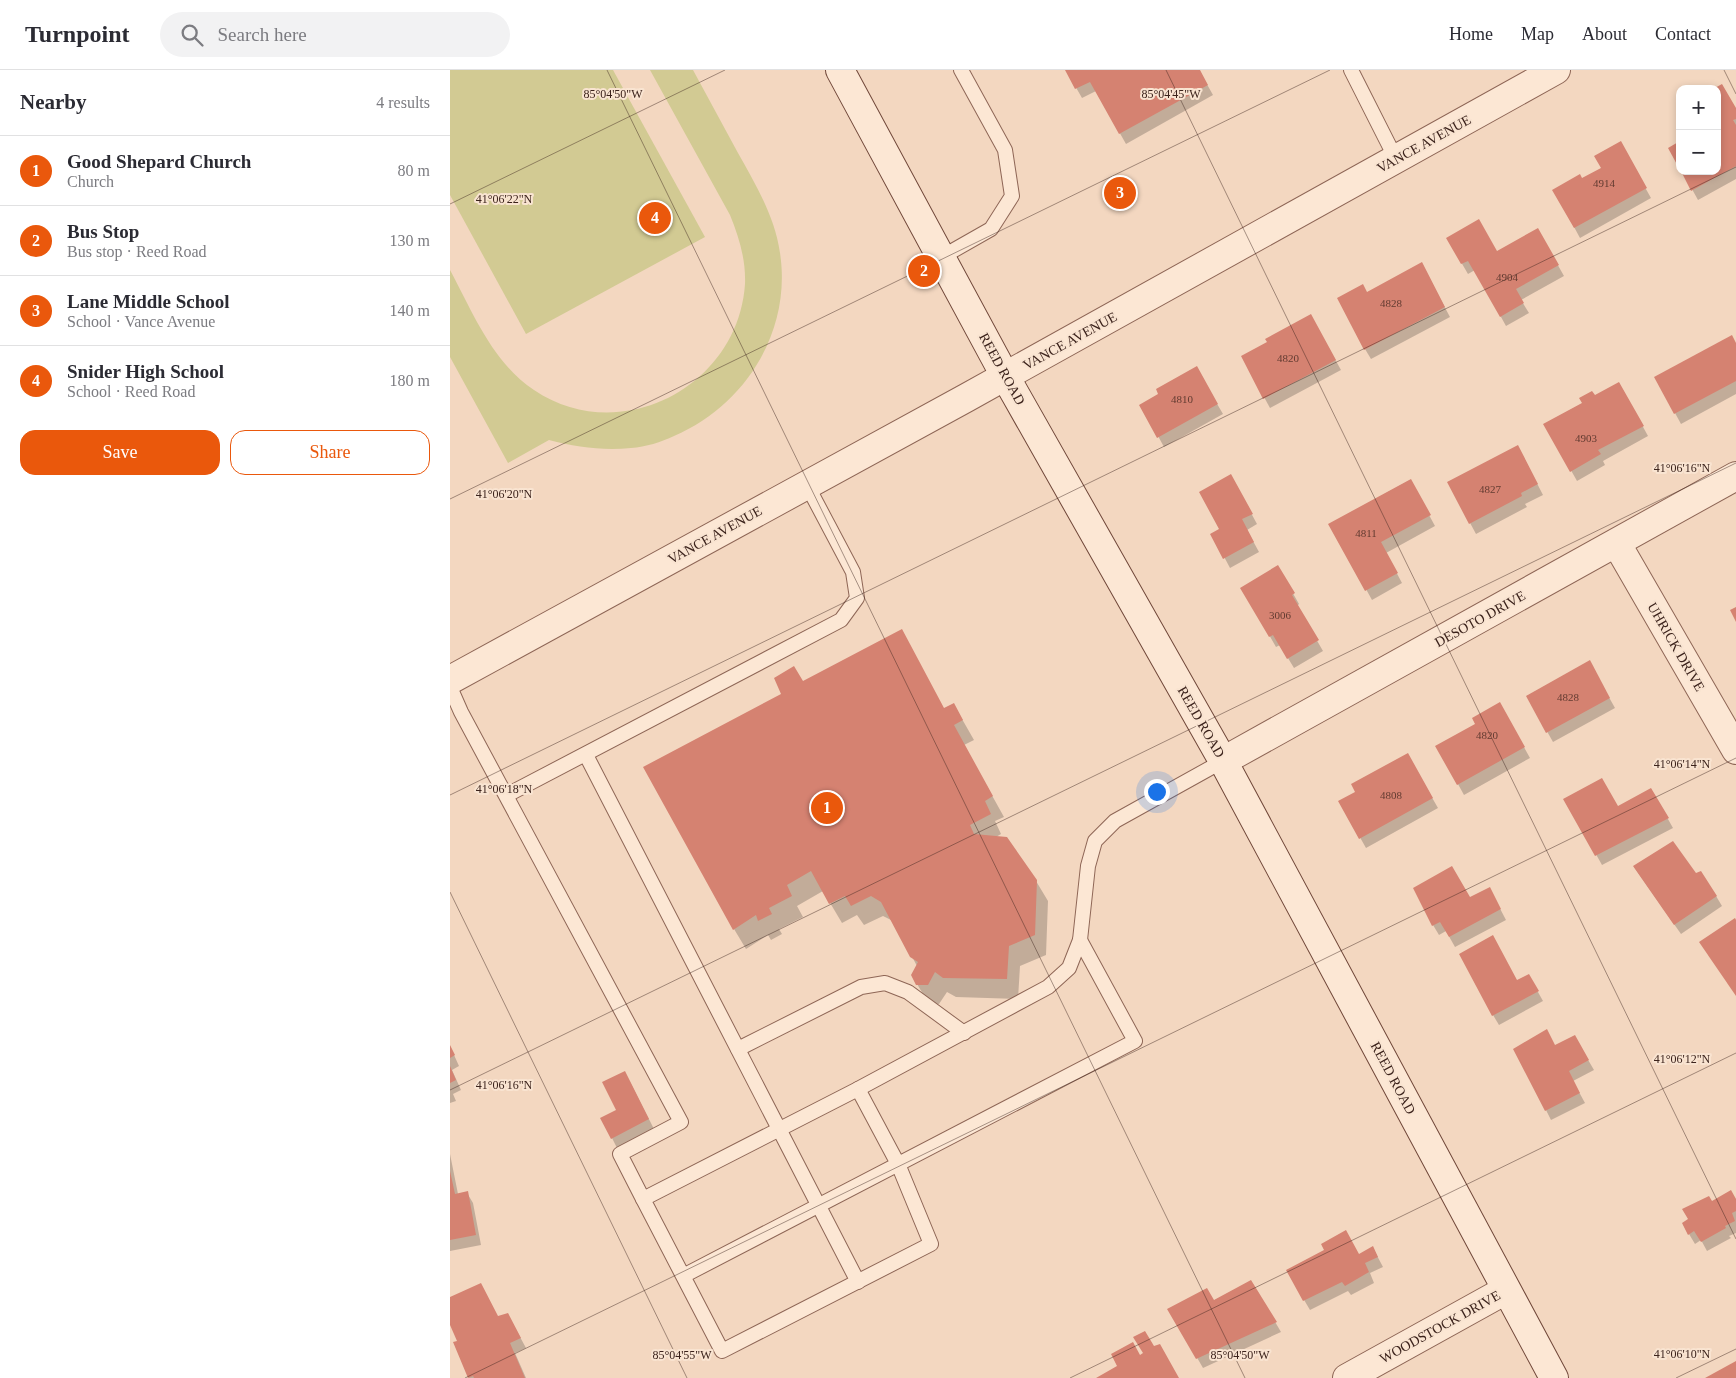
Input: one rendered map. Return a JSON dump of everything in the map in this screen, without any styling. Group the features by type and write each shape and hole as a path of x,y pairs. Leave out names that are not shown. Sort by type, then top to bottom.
{"street":[{"name":"REED ROAD","path":"840,70 1005,376 1224,761 1554,1378"},
{"name":"VANCE AVENUE","path":"450,680 1005,376 1556,70"},
{"name":"DESOTO DRIVE","path":"1224,761 1617,544 1736,476"},
{"name":"UHRICK DRIVE","path":"1617,544 1736,750"},
{"name":"WOODSTOCK DRIVE","path":"1347,1378 1506,1290"}],"lane":[{"path":"940,258 991,230 1012,196 1005,150 961,70"},
{"path":"1350,70 1396,159"},
{"path":"507,795 841,620 857,598 853,572 806,485"},
{"path":"450,687 461,712 681,1122 620,1154 722,1351 931,1244 898,1164 858,1089"},
{"path":"586,755 858,1282"},
{"path":"643,1199 858,1089 1048,987 1069,968 1080,940 1088,866 1095,841 1115,821 1224,761"},
{"path":"683,1276 1135,1041 1080,940"},
{"path":"738,1049 860,987 885,983 908,992 964,1033"}],"shaded area":[{"path":"450,70 613,70 705,237 526,334 450,195"},
{"path":"650,70 693,70 764,202 774,227 780,253 782,282 778,310 770,337 758,363 742,385 722,406 699,423 674,436 648,445 621,449 590,448 549,440 508,463 450,357 450,270 485,336 507,366 534,390 567,406 602,412 637,409 669,397 698,378 721,352 737,321 745,284 745,275 743,257 736,232 730,215"}],"building":[{"path":"1065,70 1200,70 1208,85 1119,134 1090,82 1075,89"},
{"path":"1722,84 1736,108 1736,119 1733,120 1736,125 1736,166 1721,174 1721,85"},
{"path":"1621,141 1647,188 1574,228 1552,190 1580,174 1582,178 1601,168 1594,156"},
{"path":"1676,143 1676,163 1668,148"},
{"path":"1683,175 1720,175 1691,191"},
{"path":"1479,219 1497,251 1538,228 1559,265 1516,289 1524,303 1500,317 1468,261 1461,264 1446,238"},
{"path":"1422,262 1445,307 1364,350 1337,298 1363,284 1367,292"},
{"path":"1311,314 1336,360 1263,399 1241,356 1267,342 1265,339"},
{"path":"1732,335 1736,343 1736,381 1674,414 1654,377"},
{"path":"1197,366 1218,404 1157,438 1139,405 1158,394 1156,389"},
{"path":"1619,382 1644,426 1598,450 1601,454 1570,472 1543,424 1582,403 1579,398 1592,391 1595,395"},
{"path":"1518,445 1538,484 1521,493 1522,496 1469,524 1447,482"},
{"path":"1231,474 1253,514 1242,519 1254,542 1223,559 1210,534 1219,529 1199,492"},
{"path":"1411,479 1431,515 1381,542 1398,573 1365,591 1328,524"},
{"path":"1278,565 1295,593 1292,595 1319,640 1287,659 1273,635 1269,637 1240,588"},
{"path":"1736,607 1736,622 1730,610"},
{"path":"902,629 944,708 954,703 963,720 954,725 993,796 985,801 991,814 970,825 974,834 1007,837 1037,880 1035,935 1009,946 1007,979 943,978 935,972 928,985 916,985 911,975 918,962 910,957 881,902 871,896 851,906 845,896 829,904 811,871 787,885 792,896 769,908 772,914 758,921 756,915 733,930 643,767 781,694 774,678 794,666 803,681"},
{"path":"1590,660 1610,698 1546,733 1526,696"},
{"path":"1500,702 1525,747 1457,785 1435,746 1475,724 1472,718"},
{"path":"1408,753 1433,798 1359,839 1338,801 1355,792 1351,784"},
{"path":"1602,778 1618,806 1651,788 1669,818 1595,856 1563,799"},
{"path":"1673,841 1696,873 1701,871 1717,896 1674,925 1633,866"},
{"path":"1452,866 1470,897 1490,887 1501,909 1449,937 1440,922 1432,926 1413,888"},
{"path":"1735,918 1736,920 1736,996 1699,942"},
{"path":"1493,935 1517,980 1529,974 1539,991 1492,1016 1459,954"},
{"path":"1547,1029 1555,1045 1575,1035 1589,1060 1569,1071 1580,1093 1545,1111 1513,1049"},
{"path":"450,1045 455,1055 450,1058"},
{"path":"450,1066 456,1080 450,1083"},
{"path":"625,1071 649,1119 611,1139 600,1118 616,1110 602,1082"},
{"path":"450,1171 455,1194 468,1191 476,1235 450,1240"},
{"path":"1731,1190 1736,1199 1736,1211 1732,1213 1735,1221 1701,1242 1694,1231 1688,1235 1682,1223 1688,1219 1682,1209 1709,1196 1712,1201"},
{"path":"1346,1230 1359,1254 1373,1246 1378,1257 1365,1263 1369,1272 1345,1286 1342,1282 1303,1301 1286,1270 1324,1250 1321,1244"},
{"path":"1251,1280 1277,1322 1196,1359 1167,1309 1207,1288 1214,1300"},
{"path":"481,1283 498,1316 508,1313 521,1338 510,1343 525,1378 474,1378 473,1376 468,1378 453,1342 457,1341 450,1325 450,1297"},
{"path":"1145,1331 1154,1346 1160,1344 1179,1378 1096,1378 1117,1366 1111,1354 1133,1342 1140,1355 1143,1353 1133,1337"},
{"path":"1736,1361 1736,1378 1705,1378"}],"place":[{"name":"Lane Middle School","path":"1120,193"},
{"name":"Snider High School","path":"655,218"},
{"name":"Bus Stop","path":"924,271"},
{"name":"Good Shepard Church","path":"827,808"}]}
